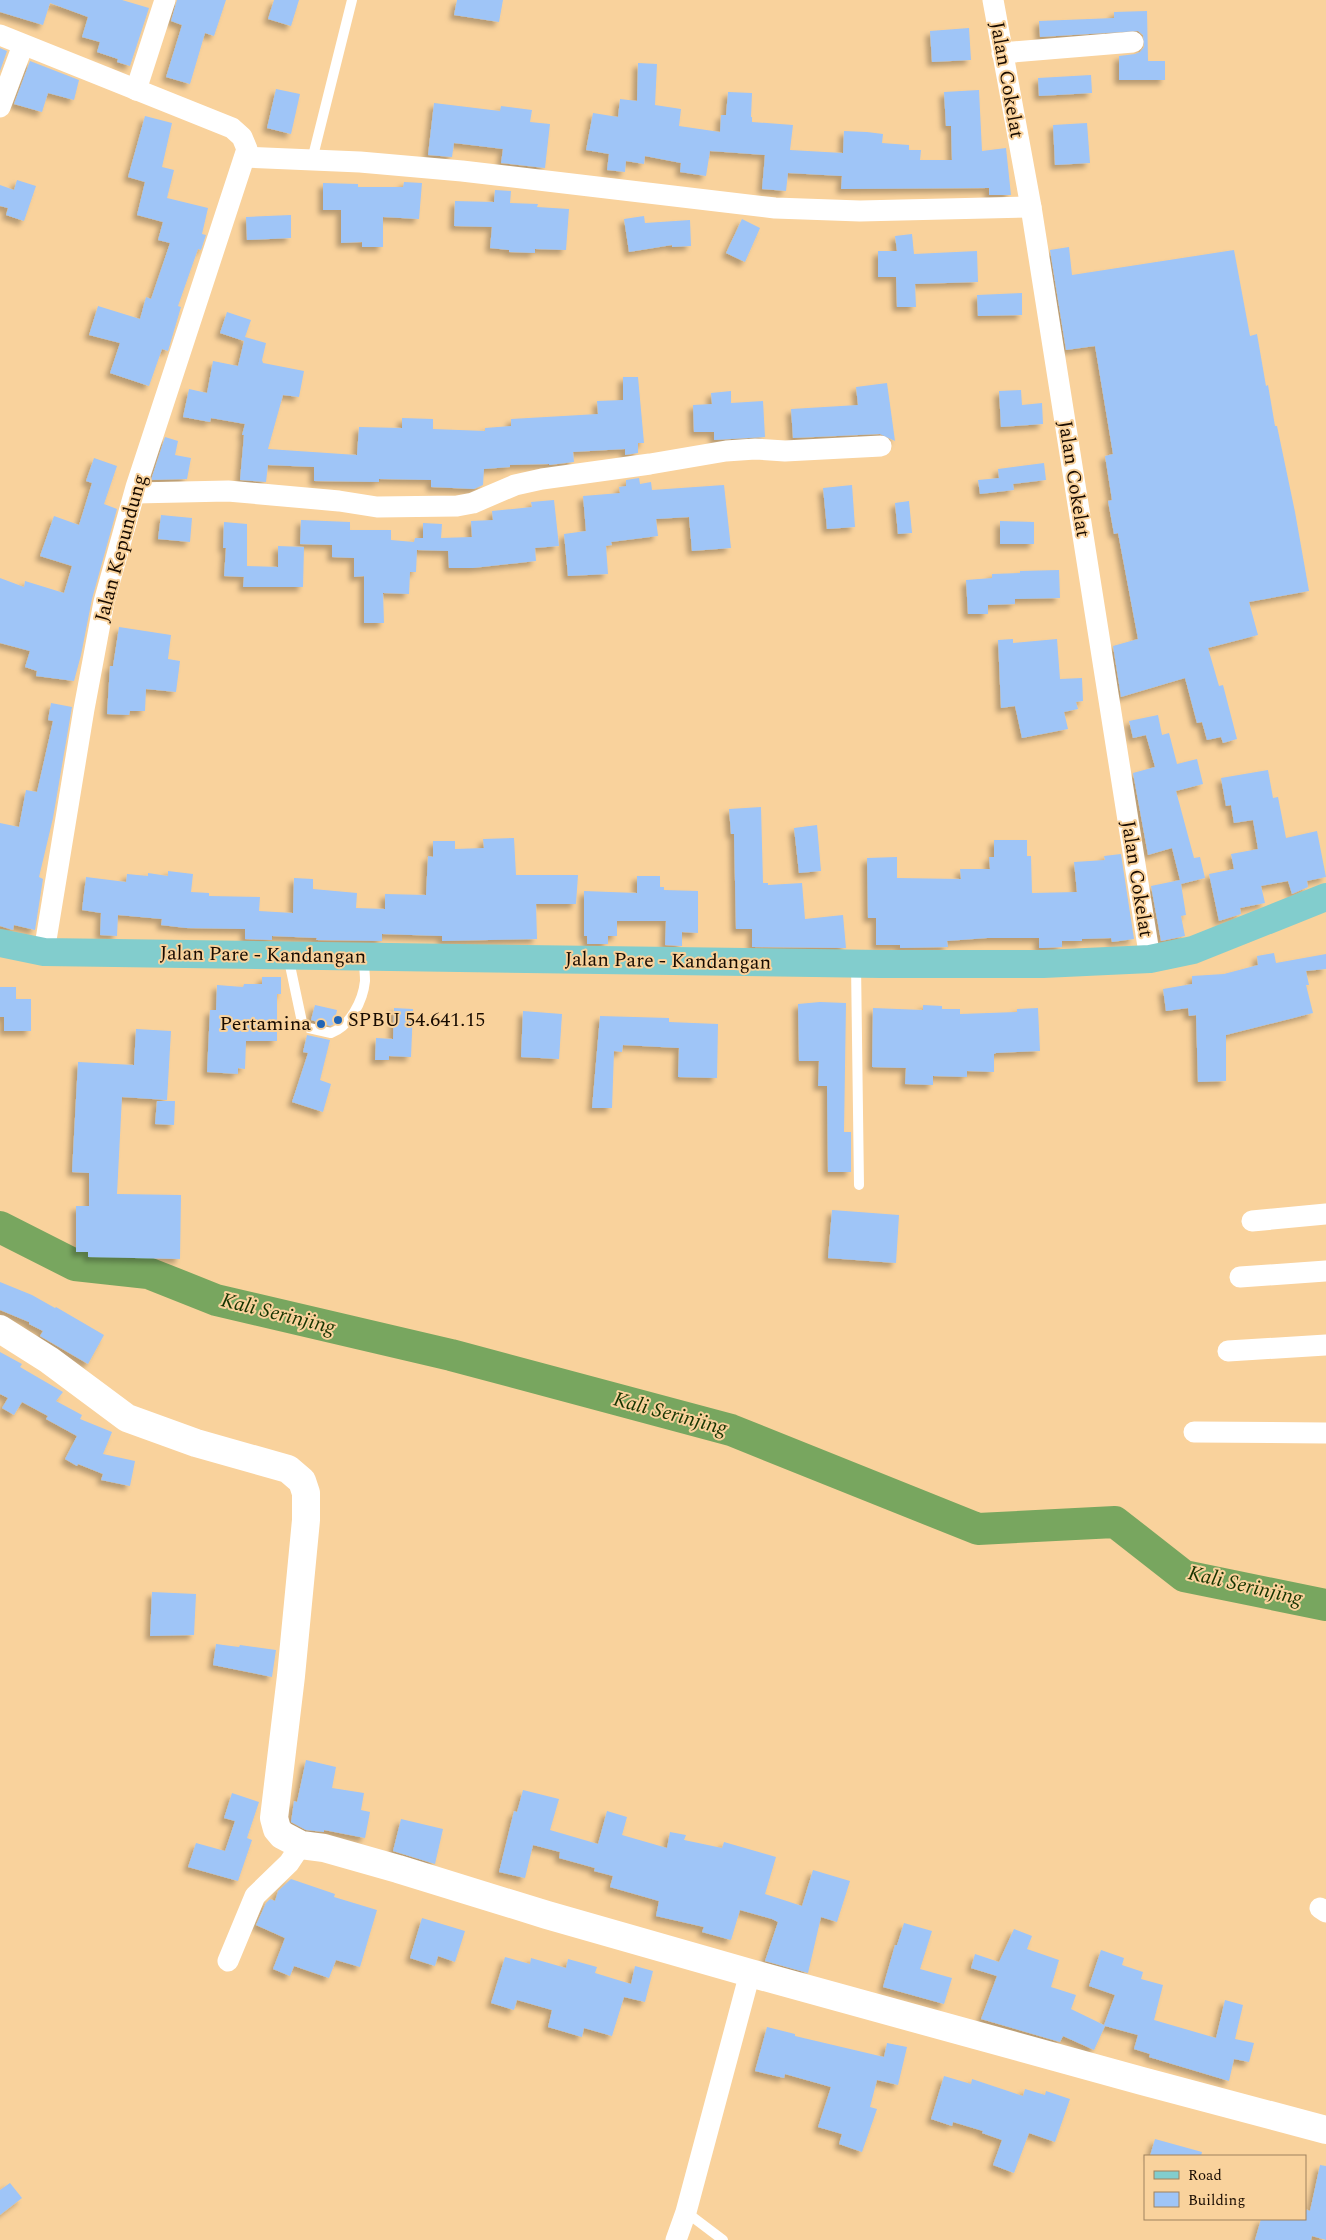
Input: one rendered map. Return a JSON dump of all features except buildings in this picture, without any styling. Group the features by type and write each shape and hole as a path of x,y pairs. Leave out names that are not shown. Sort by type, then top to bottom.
{"main road":[{"name":"Jalan Pare - Kandangan","path":"0,943 44,952 1043,964 1150,959 1193,950 1326,897"}],"street":[{"path":"136,90 165,0"},
{"name":"Jalan Cokelat","path":"993,0 1031,207 1150,959"},
{"path":"0,35 232,128 245,141 245,157 462,171 775,208 860,211 1031,207"},
{"path":"1002,53 1133,42"},
{"path":"0,106 23,45"},
{"name":"Jalan Kepundung","path":"44,952 84,709 104,602 135,493 245,157"},
{"path":"135,493 228,491 339,500 356,505 457,506 473,503 515,485 542,479 726,451 784,451 881,446"},
{"path":"1252,1221 1326,1214"},
{"path":"1240,1277 1326,1271"},
{"path":"0,1329 49,1360 127,1418 205,1445 288,1469 302,1481 306,1492 306,1520 291,1676 274,1818 277,1830 282,1835 301,1845 324,1848 398,1868 548,1915 750,1973 1105,2071 1325,2125"},
{"path":"1228,1351 1326,1345"},
{"path":"1194,1432 1326,1433"},
{"path":"228,1961 255,1896 289,1863 301,1845"},
{"path":"676,2240 686,2212 750,1973"}],"lane":[{"path":"312,160 352,0"},
{"path":"288,955 302,1022 309,1028 331,1033 343,1027 362,995 365,981 363,956"},
{"path":"856,963 859,1185"},
{"path":"686,2212 723,2240"}],"waterway":[{"name":"Kali Serinjing","path":"0,1227 75,1265 148,1273 216,1300 451,1355 731,1430 978,1529 1115,1522 1184,1576 1326,1605"}],"place":[{"name":"SPBU 54.641.15","path":"338,1020"},
{"name":"Pertamina","path":"321,1024"}]}
